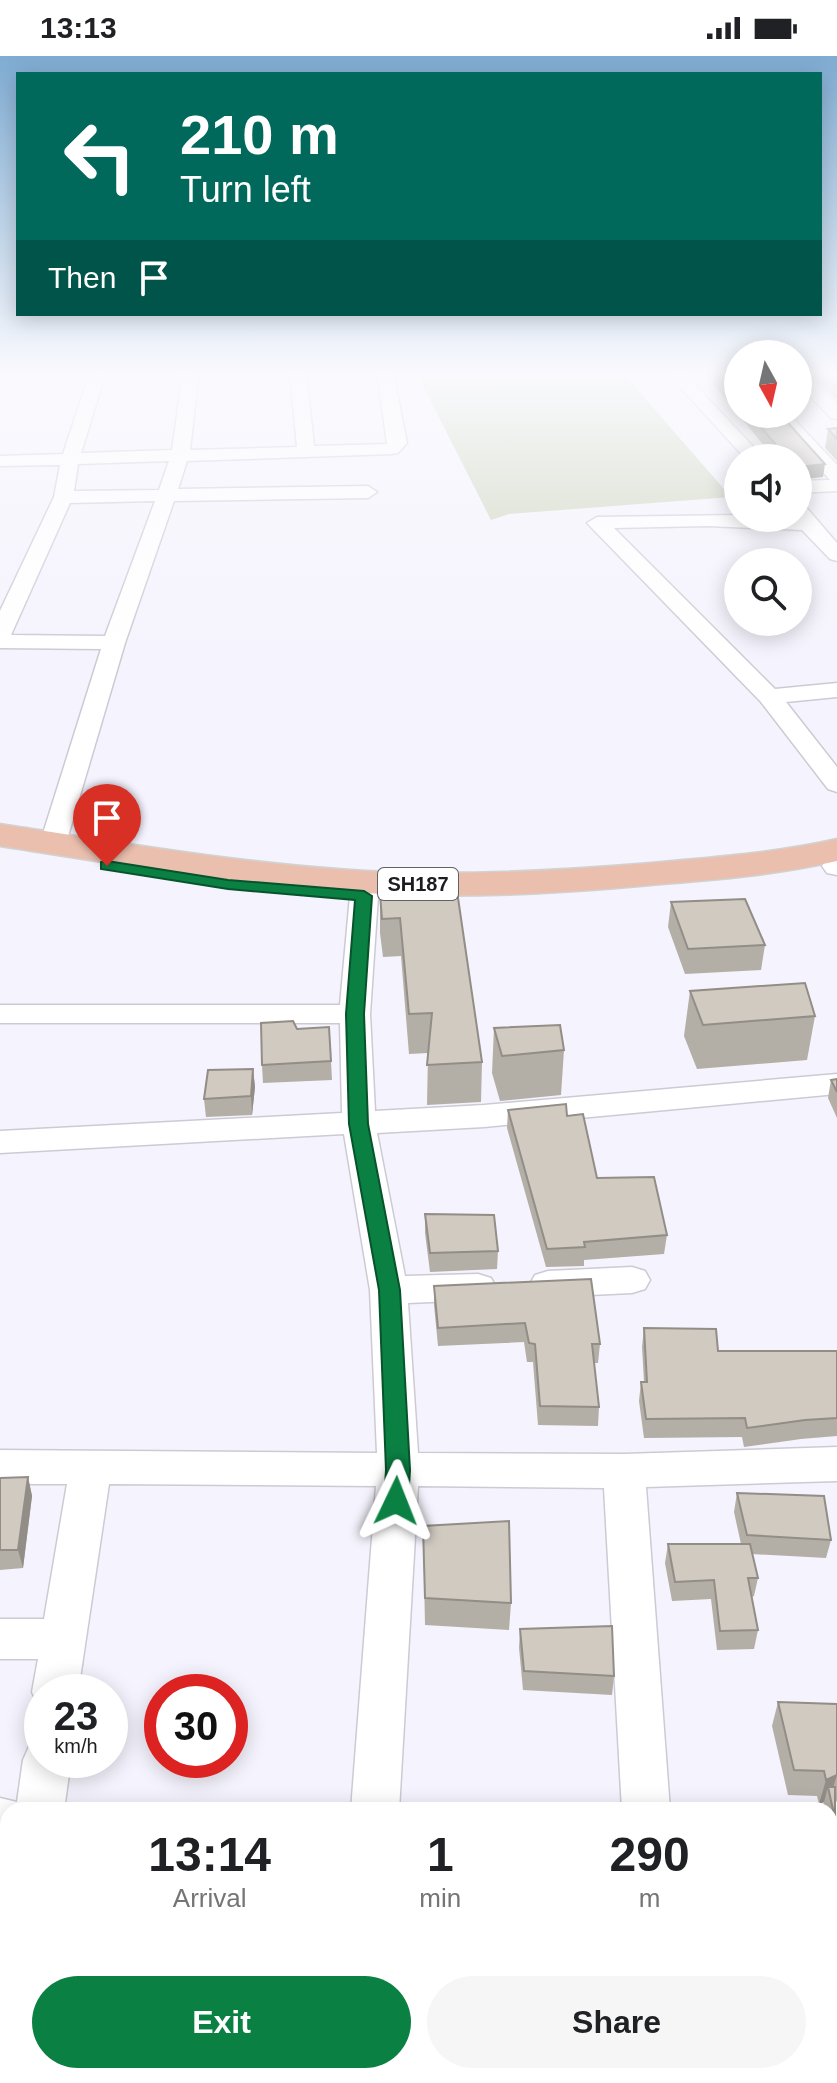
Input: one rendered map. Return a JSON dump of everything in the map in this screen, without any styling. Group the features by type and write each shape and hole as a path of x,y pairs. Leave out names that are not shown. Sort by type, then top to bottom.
{"main road":[{"name":"SH187","path":"0,835 235,871 367,882 449,884 587,880 703,870 837,850"},
{"name":"SH187","path":"0,849 228,884 364,896 450,899 592,894 711,883 837,866"}],"street":[{"path":"0,634 63,497 69,467"},
{"path":"53,843 114,643 176,467"},
{"path":"812,486 837,485"},
{"path":"63,497 368,492"},
{"path":"724,519 597,523 769,697 837,784"},
{"path":"812,528 837,555"},
{"path":"0,641 114,643"},
{"path":"769,697 837,690"},
{"path":"364,896 355,1014 359,1124 389,1290 398,1470 376,1802"},
{"path":"0,1014 355,1014"},
{"path":"1,1146 359,1124 837,1084"},
{"path":"389,1290 632,1280"},
{"path":"0,1467 624,1471 837,1464"},
{"path":"57,1674 91,1466"},
{"path":"624,1471 645,1802"},
{"path":"0,1639 62,1639"},
{"path":"41,1802 44,1778"}],"green space":[{"path":"464,467 704,467 724,489 724,498 509,514 491,520"}],"building":[{"path":"457,891 482,1062 427,1065 432,1013 409,1014 400,918 382,919 380,894"},
{"path":"745,899 765,945 688,949 671,902"},
{"path":"805,983 815,1016 703,1025 690,991"},
{"path":"293,1021 297,1029 329,1027 331,1061 262,1065 261,1023"},
{"path":"560,1025 564,1050 502,1056 494,1028"},
{"path":"253,1069 251,1096 204,1099 208,1070"},
{"path":"566,1104 567,1116 583,1114 597,1178 654,1177 667,1235 584,1242 585,1247 547,1249 508,1110"},
{"path":"425,1214 494,1215 498,1251 430,1253"},
{"path":"591,1279 600,1344 592,1344 599,1407 540,1406 535,1344 529,1343 525,1323 438,1328 434,1286"},
{"path":"644,1328 716,1329 718,1351 837,1351 837,1418 747,1428 745,1418 646,1419 641,1382 647,1382"},
{"path":"28,1477 18,1550 0,1550 0,1478"},
{"path":"737,1493 824,1496 831,1540 747,1535"},
{"path":"509,1521 511,1603 425,1598 423,1526"},
{"path":"668,1544 750,1544 758,1578 748,1578 758,1630 720,1631 714,1580 675,1582"},
{"path":"612,1626 614,1676 524,1671 520,1629"},
{"path":"778,1702 837,1704 837,1775 826,1780 824,1771 794,1770"},
{"path":"828,1787 835,1787 835,1802 831,1802"}],"route":[{"path":"107,866 228,884 364,896 355,1014 359,1124 389,1290 398,1470 396,1501"}]}
